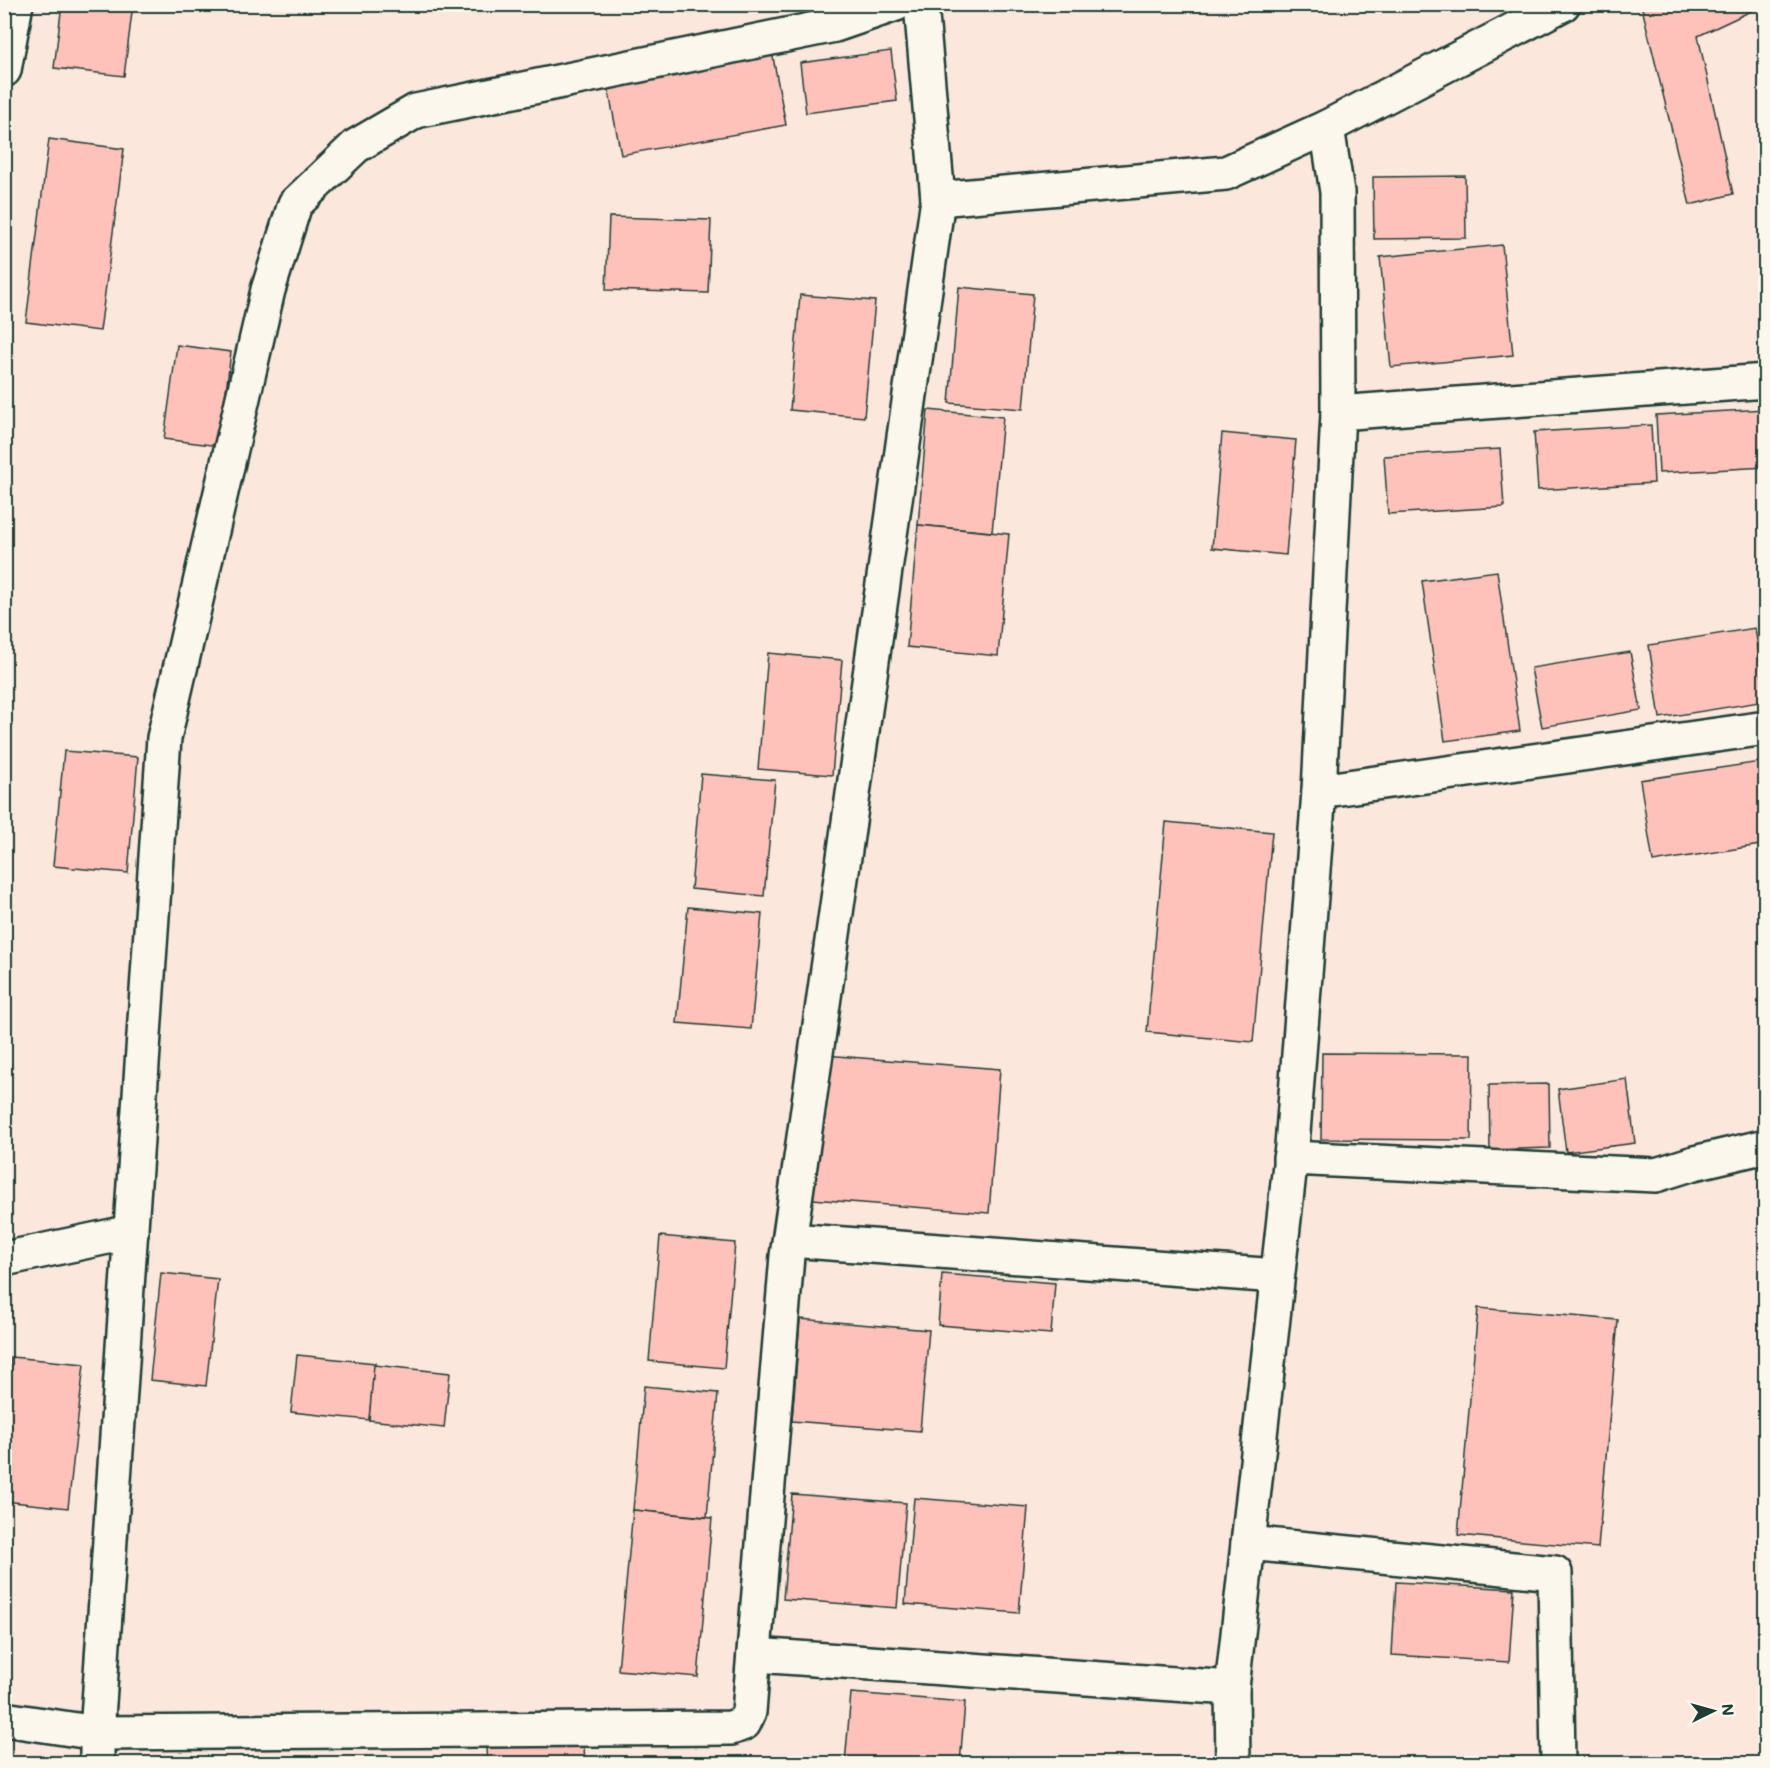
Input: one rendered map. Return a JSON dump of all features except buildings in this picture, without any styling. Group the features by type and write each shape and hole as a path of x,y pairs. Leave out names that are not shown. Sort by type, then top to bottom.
{"street":[{"path":"4,70 16,4"},
{"path":"97,1748 164,738 268,290 295,204 356,146 416,111 835,25 896,4"},
{"path":"4,1719 97,1748 731,1728 744,1723 749,1712 790,1240 938,199 921,4"},
{"path":"938,199 1226,174 1327,127 1563,4"},
{"path":"1233,1764 1232,1688 1290,1158 1319,790 1338,413 1337,192 1327,127"},
{"path":"1338,413 1766,381"},
{"path":"1319,790 1766,728"},
{"path":"1290,1158 1656,1175 1694,1162 1766,1146"},
{"path":"4,1258 131,1232"},
{"path":"790,1240 1277,1276"},
{"path":"1248,1543 1555,1573 1558,1764"},
{"path":"754,1655 1232,1688"}]}
